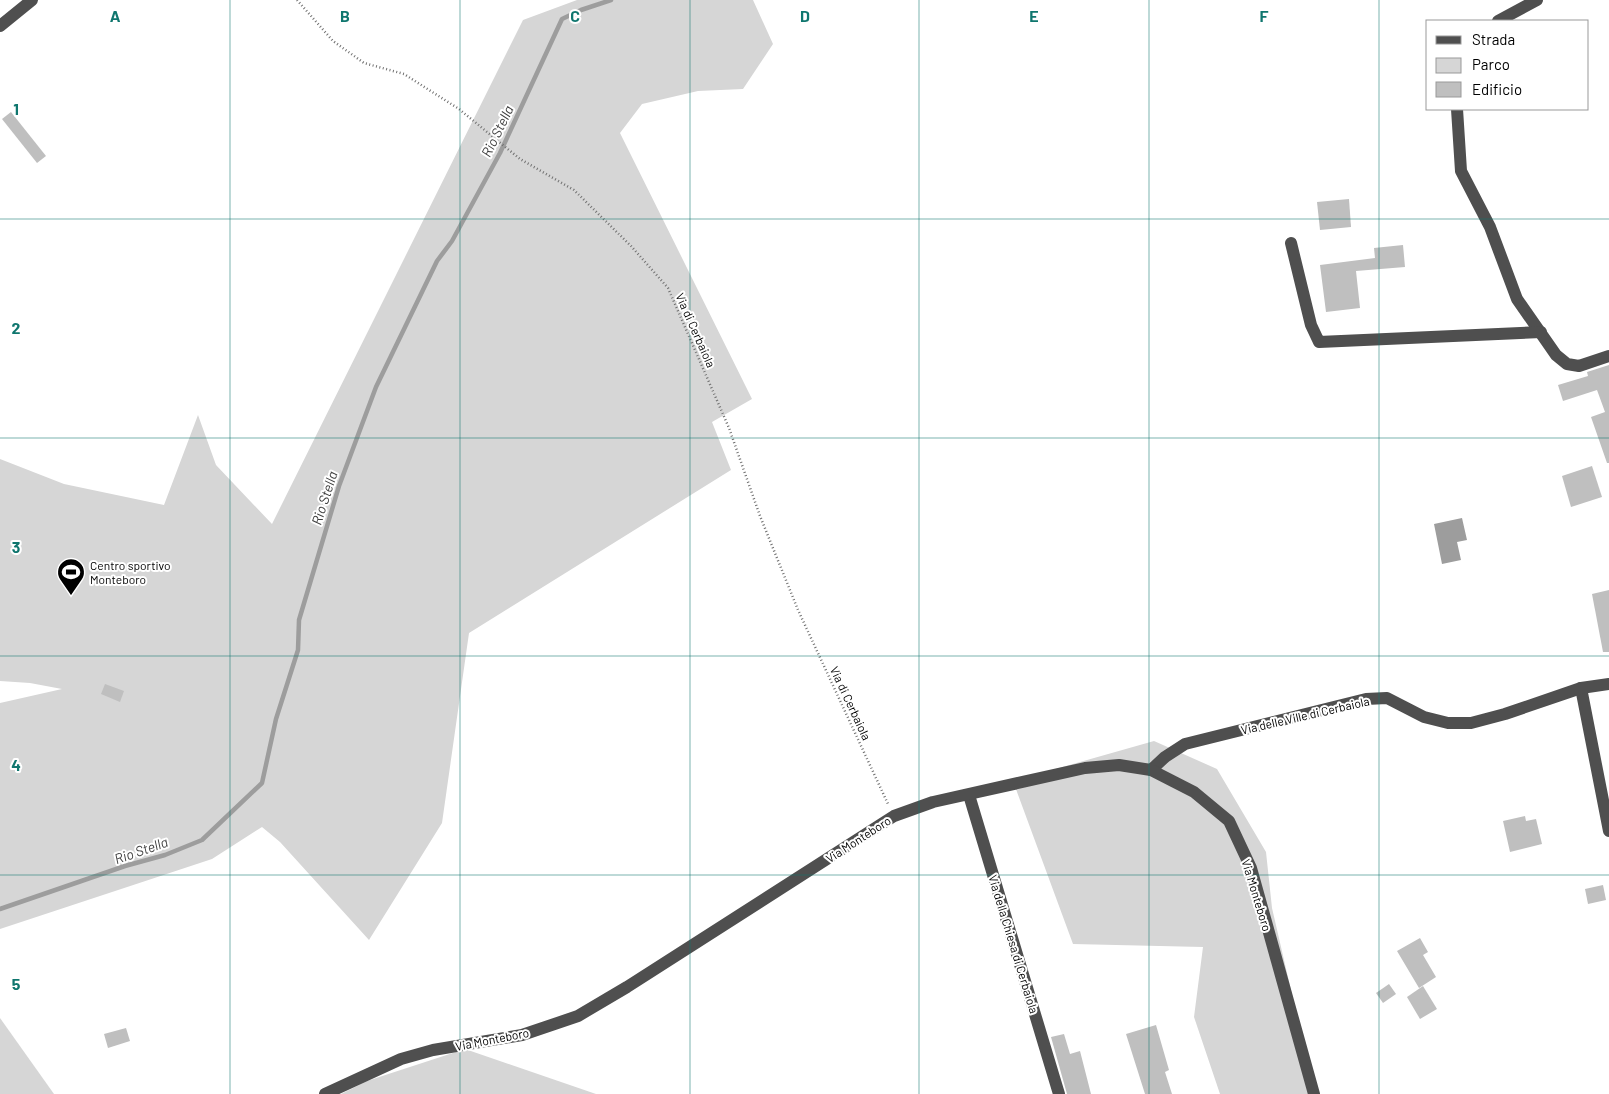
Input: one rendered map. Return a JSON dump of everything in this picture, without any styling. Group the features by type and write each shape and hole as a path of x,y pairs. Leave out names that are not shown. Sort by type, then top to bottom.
{"street":[{"path":"0,26 32,0"},
{"path":"1500,20 1537,0"},
{"path":"1457,110 1461,171 1490,227 1517,299 1556,355 1567,364 1579,366 1609,356"},
{"path":"1291,243 1311,325 1319,342 1541,332"},
{"name":"Via delle Ville di Cerbaiola","path":"1151,770 1165,757 1185,744 1366,699 1388,698 1424,717 1448,723 1471,723 1505,714 1581,688 1609,684"},
{"path":"1581,688 1609,831"},
{"name":"Via Monteboro","path":"324,1094 401,1059 433,1050 522,1035 578,1016 627,988 894,816 933,802 1085,768 1119,765 1151,770 1194,792 1229,821 1251,868 1314,1094"},
{"name":"Via della Chiesa di Cerbaiola","path":"969,795 1059,1094"}],"path":[{"name":"Via di Cerbaiola","path":"297,0 333,41 364,63 404,74 459,110 520,159 574,190 631,246 668,288 729,428 760,516 798,610 894,816"}],"green space":[{"path":"577,0 753,0 773,44 743,89 698,91 642,104 620,133 752,399 712,422 731,470 469,633 442,823 369,940 280,842 262,827 212,859 0,929 0,703 62,689 30,683 0,681 0,459 64,484 164,505 198,415 216,465 272,524 523,20"},
{"path":"1154,741 1217,769 1266,852 1272,908 1315,1094 1220,1094 1194,1017 1203,947 1073,944 1013,781"},
{"path":"0,1018 54,1094 0,1094"},
{"path":"465,1049 596,1094 341,1094 367,1081"}],"shaded area":[{"path":"1462,518 1467,540 1457,542 1461,560 1442,564 1434,524"}],"building":[{"path":"11,112 46,156 37,163 2,119"},
{"path":"1349,199 1351,227 1320,230 1317,202"},
{"path":"1403,245 1405,267 1356,271 1360,308 1326,312 1320,265 1375,258 1374,248"},
{"path":"1609,365 1609,463 1607,463 1591,417 1605,412 1597,390 1563,401 1558,385 1588,376 1587,372"},
{"path":"1592,466 1602,497 1571,507 1562,476"},
{"path":"1609,590 1609,652 1603,652 1592,594"},
{"path":"105,684 124,691 120,702 101,694"},
{"path":"1525,816 1526,821 1536,819 1542,844 1510,852 1503,821"},
{"path":"1603,885 1606,900 1588,904 1585,889"},
{"path":"1420,938 1428,952 1423,955 1436,977 1419,988 1397,951"},
{"path":"1389,984 1396,994 1383,1003 1376,993"},
{"path":"1423,986 1437,1009 1420,1019 1407,997"},
{"path":"1156,1025 1169,1070 1165,1072 1172,1094 1145,1094 1126,1034"},
{"path":"126,1028 130,1041 108,1048 104,1034"},
{"path":"1064,1034 1070,1054 1080,1051 1091,1094 1067,1094 1051,1037"}],"waterway":[{"name":"Rio Stella","path":"0,909 125,866 165,855 202,840 262,783 276,719 298,650 299,620 339,486 376,387 437,261 452,241 500,153 562,19 581,10 611,0"}],"place":[{"name":"Centro sportivo Monteboro","path":"71,596"}]}
